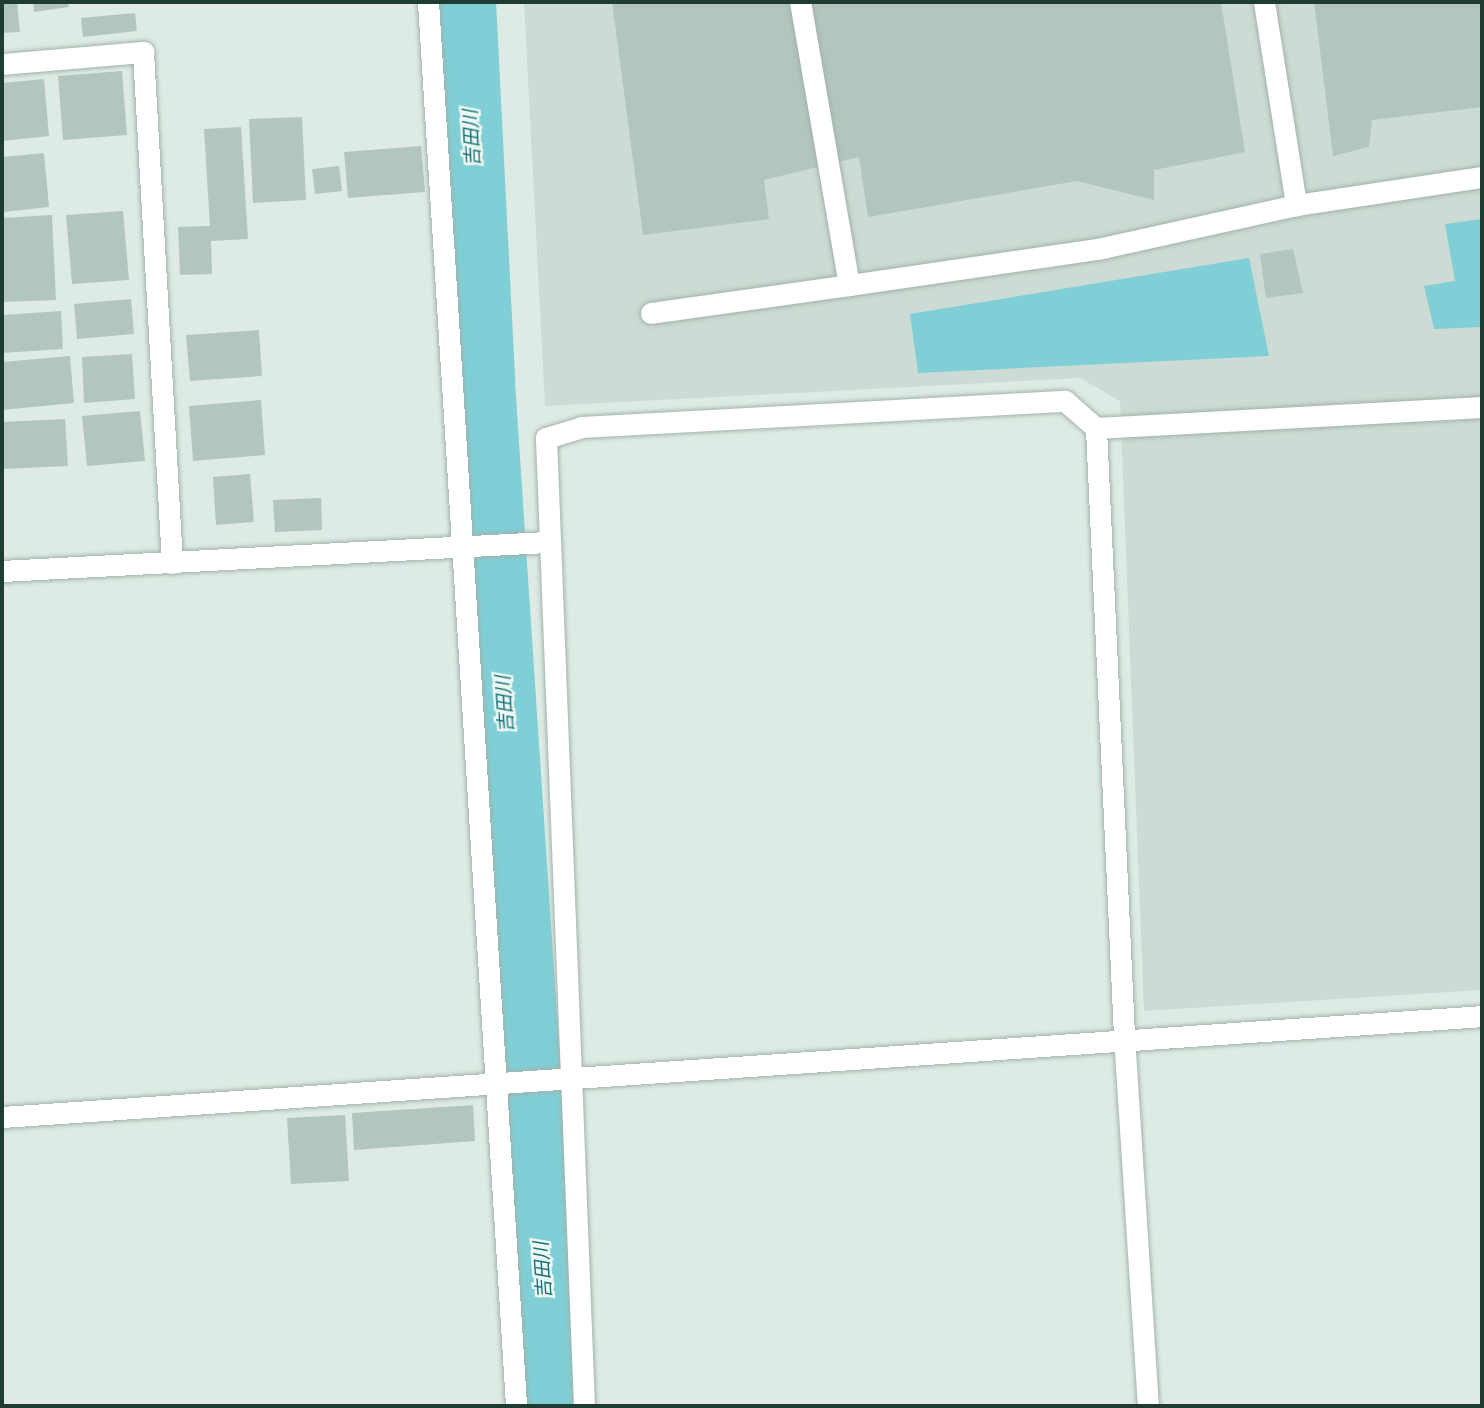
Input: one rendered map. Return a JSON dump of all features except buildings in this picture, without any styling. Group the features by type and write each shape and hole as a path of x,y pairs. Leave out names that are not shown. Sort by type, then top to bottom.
{"street":[{"path":"428,2 460,548 516,1406"},
{"path":"800,2 849,285"},
{"path":"1264,2 1296,205"},
{"path":"2,64 143,52 172,563"},
{"path":"651,313 1102,248 1296,205 1482,177"},
{"path":"584,1406 568,1078 547,542 546,438 581,427 1065,401 1096,428 1482,407"},
{"path":"1096,428 1124,1036 1148,1406"},
{"path":"2,571 547,542"},
{"path":"2,1117 494,1084 1124,1036 1482,1016"}],"shaded area":[{"path":"524,2 1482,2 1482,990 1144,1011 1120,401 1080,378 545,406"}],"water":[{"path":"1482,219 1482,327 1434,329 1424,286 1455,281 1445,224"},
{"path":"1249,258 1269,356 918,373 910,314"}],"waterway":[{"name":"吉田川","path":"467,2 486,383 554,1406"}]}
